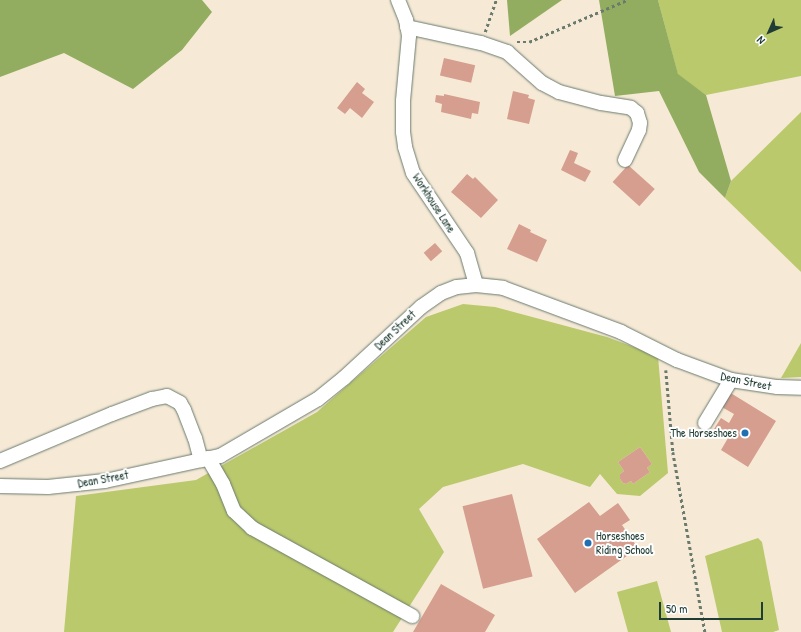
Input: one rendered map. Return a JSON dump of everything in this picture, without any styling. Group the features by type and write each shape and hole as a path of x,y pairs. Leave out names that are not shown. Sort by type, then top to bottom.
{"street":[{"name":"Workhouse Lane","path":"398,0 408,27 409,36 403,101 403,132 413,173 467,253 476,285"},
{"path":"408,27 482,43 507,52 542,83 559,92 593,101 631,108 637,113 640,123 639,130 625,160"},
{"name":"Dean Street","path":"0,486 48,487 104,481 220,456 318,399 344,378 402,322 441,293 457,287 476,285 502,288 533,298 621,332 665,354 731,380 777,387 801,388"},
{"path":"704,423 731,380"},
{"path":"0,461 112,414 152,399 167,396 180,404 184,410 204,459 223,484 234,511 252,528 412,616"}],"path":[{"path":"482,43 496,0"},
{"path":"513,42 529,42 628,0"},
{"path":"665,354 673,452 704,632"}],"green space":[{"path":"0,0 202,0 212,12 182,50 133,89 64,53 0,77"},
{"path":"507,0 562,0 510,36"},
{"path":"599,0 658,0 678,74 706,95 731,181 725,198 699,172 659,91 615,96"},
{"path":"658,0 801,0 801,76 706,95 678,75"},
{"path":"801,112 801,272 725,198 731,181"},
{"path":"463,304 495,307 607,337 658,356 668,473 640,496 617,494 600,474 590,487 523,464 443,487 419,509 444,552 393,632 64,632 76,496 196,480 317,412 426,317","holes":["640,447 652,464 647,468 650,472 633,484 631,481 626,484 623,483 620,479 620,474 624,471 618,462"]},
{"path":"801,343 801,377 781,378"},
{"path":"758,538 762,542 779,630 773,632 722,632 705,556"},
{"path":"657,581 671,632 628,632 617,592"}],"building":[{"path":"444,58 475,65 471,83 440,76"},
{"path":"357,82 365,89 362,93 374,102 362,118 350,108 345,114 337,108"},
{"path":"513,91 529,95 528,98 535,100 529,124 507,119"},
{"path":"444,94 480,102 478,114 472,113 471,119 441,112 442,104 435,102 436,95 444,96"},
{"path":"570,150 578,153 574,163 591,171 585,182 561,170"},
{"path":"628,165 655,189 639,206 613,182"},
{"path":"467,174 473,179 475,177 498,200 481,218 451,192"},
{"path":"519,224 531,230 530,232 547,240 537,262 507,249"},
{"path":"435,243 442,251 431,261 424,253"},
{"name":"The Horseshoes","path":"729,392 776,421 748,467 721,450 728,438 714,429 721,418 729,423 734,414 720,406"},
{"path":"640,447 652,464 647,468 650,472 633,484 631,481 626,484 623,483 620,479 620,474 624,471 618,462"},
{"path":"512,494 533,576 483,589 463,506"},
{"name":"Horseshoes Riding School","path":"589,502 600,516 618,503 630,520 622,525 638,548 575,593 537,539"},
{"path":"441,584 495,615 485,632 413,632"}],"place":[{"name":"The Horseshoes","path":"745,433"},
{"name":"Horseshoes Riding School","path":"588,543"}]}
